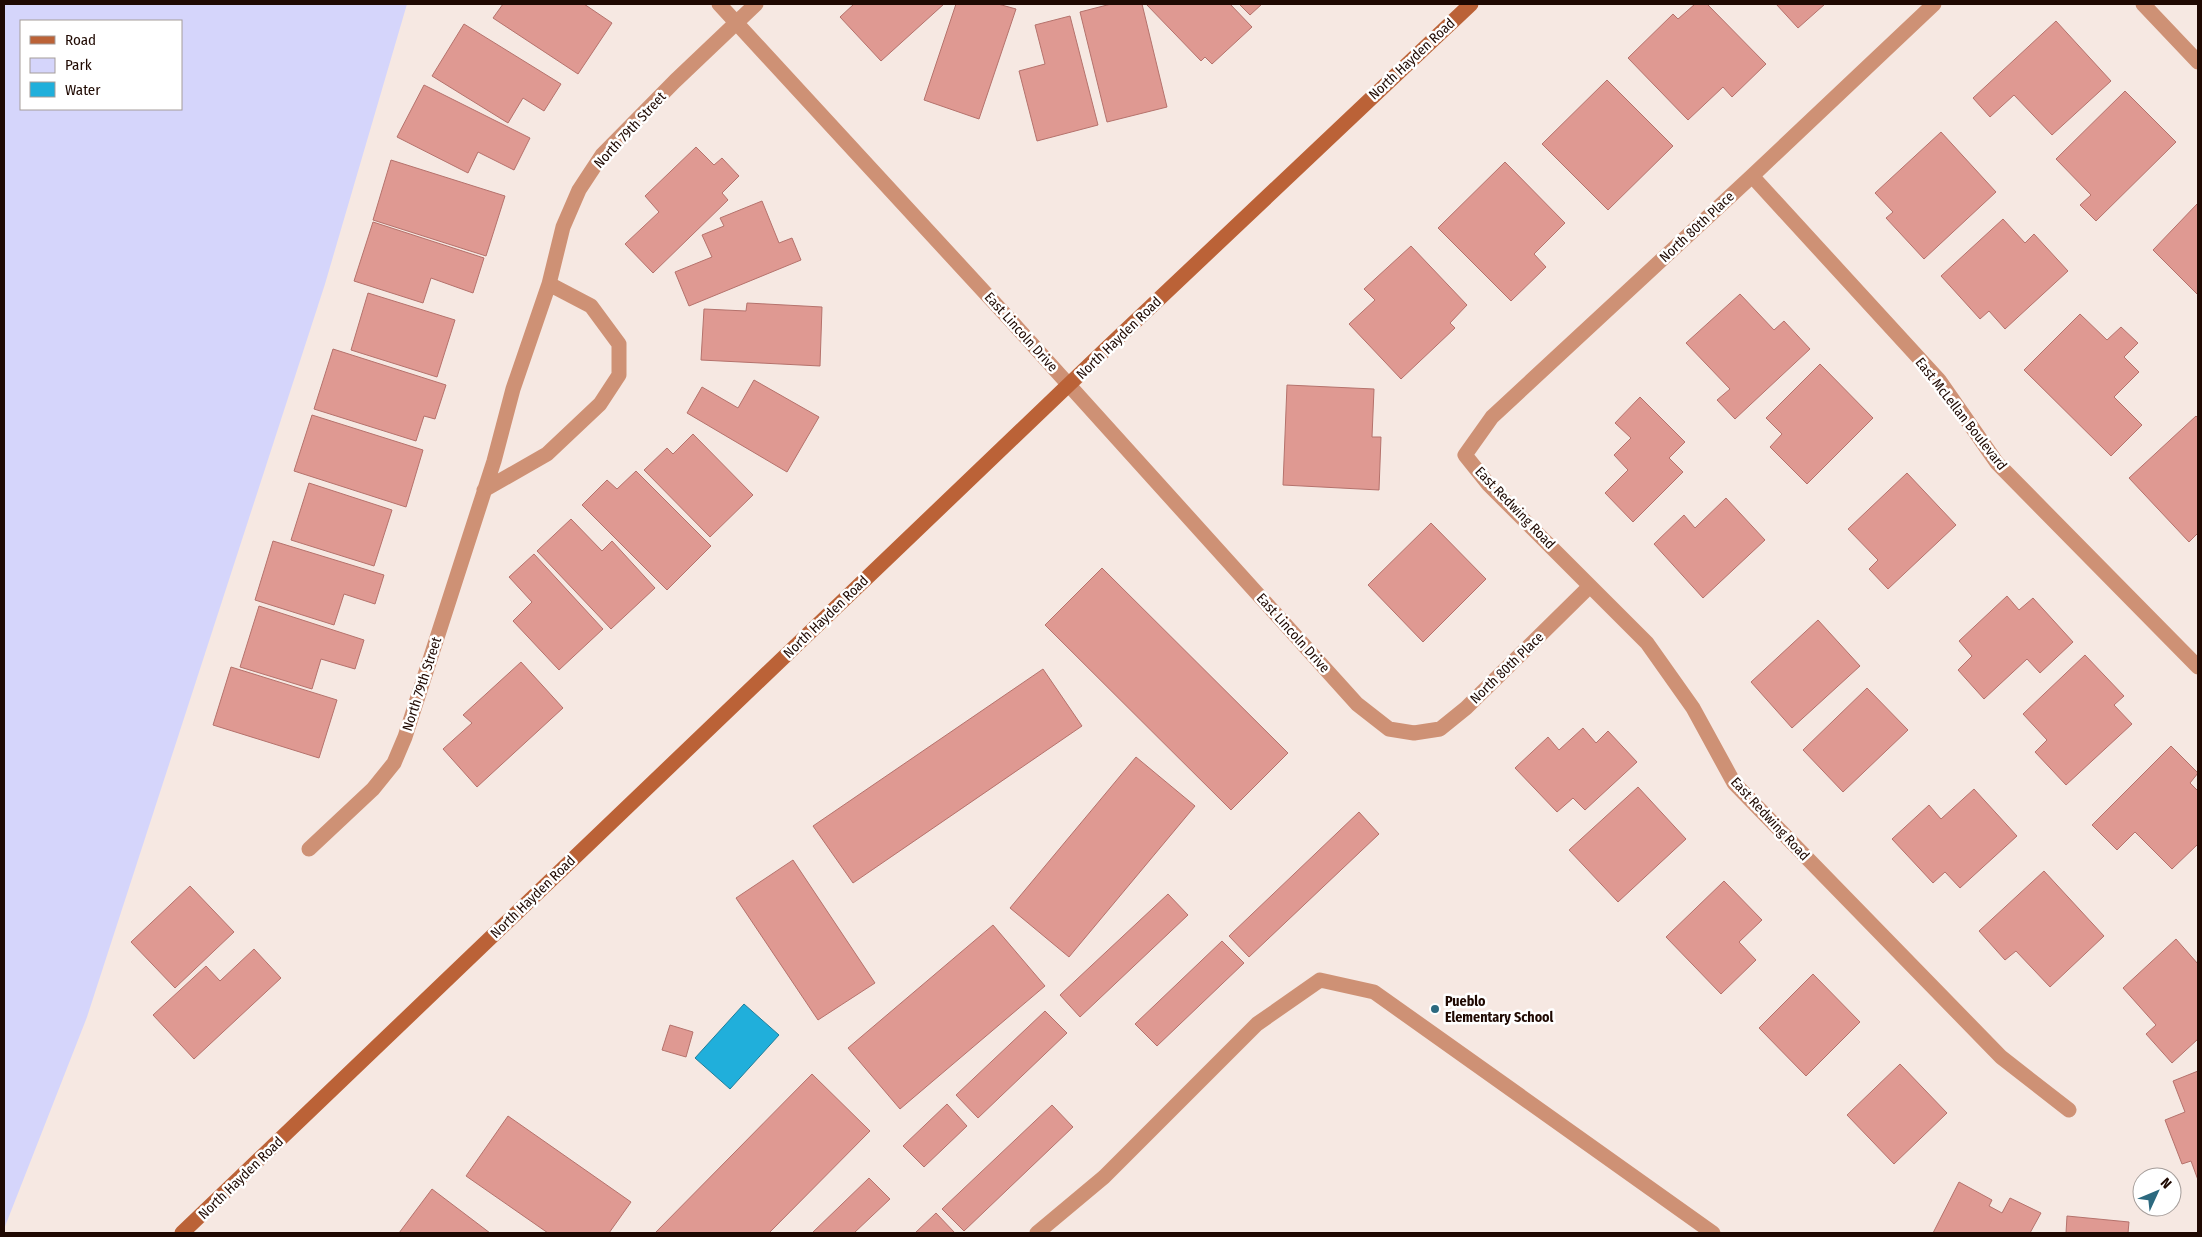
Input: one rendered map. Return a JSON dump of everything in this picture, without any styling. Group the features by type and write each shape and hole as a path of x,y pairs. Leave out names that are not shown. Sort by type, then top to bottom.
{"main road":[{"name":"North Hayden Road","path":"182,1233 1069,385 1471,4"}],"street":[{"name":"East Lincoln Drive","path":"719,4 927,228 1356,704 1389,729 1414,733"},
{"name":"North 79th Street","path":"309,849 373,789 394,763 405,738 494,461 512,389 549,284 563,227 579,190 602,156 756,4"},
{"name":"North 80th Place","path":"1465,455 1492,417 1934,4"},
{"path":"2143,4 2198,62"},
{"name":"East McLellan Boulevard","path":"1752,176 1939,380 1997,463 2198,667"},
{"path":"484,490 546,454 600,404 619,375 619,344 591,306 549,284"},
{"name":"East Redwing Road","path":"1465,455 1489,485 1647,643 1693,708 1734,783 2001,1057 2069,1110"},
{"name":"North 80th Place","path":"1414,733 1440,729 1447,724 1466,708 1590,586"},
{"path":"1038,1233 1104,1177 1257,1024 1320,980 1374,992 1713,1233"}],"green space":[{"path":"4,4 407,4 325,284 87,1017 4,1229"}],"water":[{"path":"744,1004 779,1035 730,1089 695,1058"}],"building":[{"path":"503,4 584,4 612,23 578,74 493,18"},
{"path":"854,4 944,4 881,61 840,17"},
{"path":"956,4 998,4 1016,9 979,119 924,100"},
{"path":"1111,4 1142,4 1167,107 1107,122 1080,12"},
{"path":"1146,4 1230,4 1252,27 1212,64 1205,57 1201,61"},
{"path":"1239,4 1262,4 1250,15"},
{"path":"1695,4 1707,4 1766,64 1732,97 1723,87 1688,120 1628,58 1673,14 1678,19"},
{"path":"1776,4 1825,4 1798,28"},
{"path":"1070,16 1098,125 1037,141 1019,71 1045,64 1035,25"},
{"path":"2056,21 2111,81 2052,135 2014,95 1990,117 1973,98"},
{"path":"464,24 561,84 544,111 523,98 508,123 432,76"},
{"path":"1607,80 1673,146 1608,210 1542,144"},
{"path":"424,85 530,138 514,170 478,152 468,173 397,137"},
{"path":"2125,91 2176,142 2096,221 2080,205 2091,195 2056,159"},
{"path":"1941,132 1996,192 1924,259 1886,218 1893,212 1875,193"},
{"path":"696,147 714,165 722,158 739,176 722,193 728,200 653,273 625,244 659,212 645,196"},
{"path":"391,160 505,196 486,256 373,220"},
{"path":"1505,162 1565,223 1534,254 1546,267 1511,301 1438,228"},
{"path":"762,201 779,243 792,238 801,260 689,306 675,272 712,257 702,235 724,226 720,218"},
{"path":"2198,203 2198,295 2153,250"},
{"path":"2003,219 2025,243 2034,234 2068,271 2005,329 1989,311 1980,319 1941,276"},
{"path":"373,222 484,258 473,293 431,278 423,303 354,281"},
{"path":"1411,246 1467,305 1450,323 1455,328 1401,379 1349,324 1375,300 1364,289"},
{"path":"368,293 455,320 437,377 351,350"},
{"path":"1740,294 1774,330 1784,321 1810,349 1735,419 1717,400 1730,389 1686,343"},
{"path":"747,303 822,307 820,366 701,360 704,309 746,311"},
{"path":"2080,314 2107,340 2121,327 2138,343 2124,357 2139,372 2114,397 2142,425 2111,456 2024,370"},
{"path":"333,349 446,385 435,419 424,416 416,441 314,409"},
{"path":"1820,364 1873,418 1807,484 1770,447 1782,434 1766,418"},
{"path":"754,380 819,417 787,472 687,413 702,387 738,408"},
{"path":"1287,385 1374,389 1372,437 1381,437 1379,490 1283,485"},
{"path":"1640,397 1685,442 1669,458 1683,472 1633,522 1605,493 1628,470 1614,455 1631,438 1615,423"},
{"path":"312,415 423,450 406,507 294,471"},
{"path":"2196,416 2198,418 2198,533 2189,542 2129,478"},
{"path":"693,434 753,495 710,537 644,470 667,448 673,454"},
{"path":"636,471 711,546 667,590 582,505 607,480 617,489"},
{"path":"1907,473 1956,525 1888,589 1869,569 1878,560 1848,529"},
{"path":"309,483 392,510 374,566 291,540"},
{"path":"1726,498 1765,540 1703,598 1654,544 1684,515 1695,528"},
{"path":"571,519 602,551 612,541 655,588 611,629 537,551"},
{"path":"1431,523 1486,579 1423,642 1368,585"},
{"path":"273,541 384,575 375,604 344,594 334,625 255,600"},
{"path":"534,554 603,629 559,670 513,621 532,602 509,577"},
{"path":"1102,568 1288,753 1231,810 1045,625"},
{"path":"2007,596 2019,610 2033,598 2073,642 2040,673 2027,659 1984,699 1958,670 1972,656 1959,641"},
{"path":"259,606 364,640 355,669 321,659 312,689 240,667"},
{"path":"1818,620 1860,666 1792,728 1751,682"},
{"path":"2085,655 2124,696 2114,705 2132,724 2066,785 2035,752 2047,740 2023,714"},
{"path":"521,662 563,708 477,787 443,749 472,723 463,715"},
{"path":"231,667 337,700 319,758 213,725"},
{"path":"1043,669 1082,726 853,883 813,826"},
{"path":"1867,688 1908,730 1843,792 1803,750"},
{"path":"1583,728 1596,743 1608,731 1637,762 1585,810 1573,798 1557,812 1515,768 1548,737 1559,750"},
{"path":"2171,746 2198,773 2190,783 2198,791 2198,844 2172,869 2135,832 2117,850 2092,825"},
{"path":"1136,757 1195,806 1069,957 1010,908"},
{"path":"1638,787 1686,839 1618,902 1569,850"},
{"path":"1974,789 2017,836 1960,888 1945,872 1933,883 1892,839 1929,805 1941,819"},
{"path":"1359,812 1379,834 1249,957 1229,936"},
{"path":"793,860 875,983 818,1020 736,898"},
{"path":"2044,871 2104,936 2050,987 2016,951 2005,960 1979,931"},
{"path":"1724,881 1762,920 1739,942 1756,960 1721,994 1666,937"},
{"path":"190,886 234,932 175,988 131,942"},
{"path":"1168,894 1188,915 1080,1017 1060,995"},
{"path":"993,925 1045,986 900,1109 848,1048"},
{"path":"2176,939 2198,964 2198,1039 2172,1063 2146,1034 2156,1025 2123,988"},
{"path":"1222,941 1244,963 1157,1046 1135,1024"},
{"path":"254,949 281,978 194,1059 153,1015 206,966 220,981"},
{"path":"1813,974 1860,1022 1806,1076 1759,1028"},
{"path":"1045,1011 1067,1033 978,1118 956,1095"},
{"path":"670,1025 693,1032 686,1057 662,1050"},
{"path":"1900,1064 1947,1113 1894,1164 1847,1115"},
{"path":"2198,1071 2198,1180 2191,1161 2182,1164 2165,1120 2185,1112 2173,1081"},
{"path":"812,1074 870,1131 769,1233 655,1233"},
{"path":"947,1104 967,1126 924,1167 903,1146"},
{"path":"1052,1105 1073,1127 964,1231 942,1209"},
{"path":"508,1116 631,1202 609,1233 548,1233 466,1176"},
{"path":"869,1178 890,1199 854,1233 812,1233"},
{"path":"1959,1182 1992,1200 1989,1206 2002,1213 2010,1198 2041,1213 2030,1233 1933,1233"},
{"path":"432,1189 490,1233 399,1233"},
{"path":"936,1213 955,1233 915,1233"},
{"path":"2067,1216 2129,1222 2128,1233 2066,1233"}],"place":[{"name":"Pueblo Elementary School","path":"1435,1009"}]}
